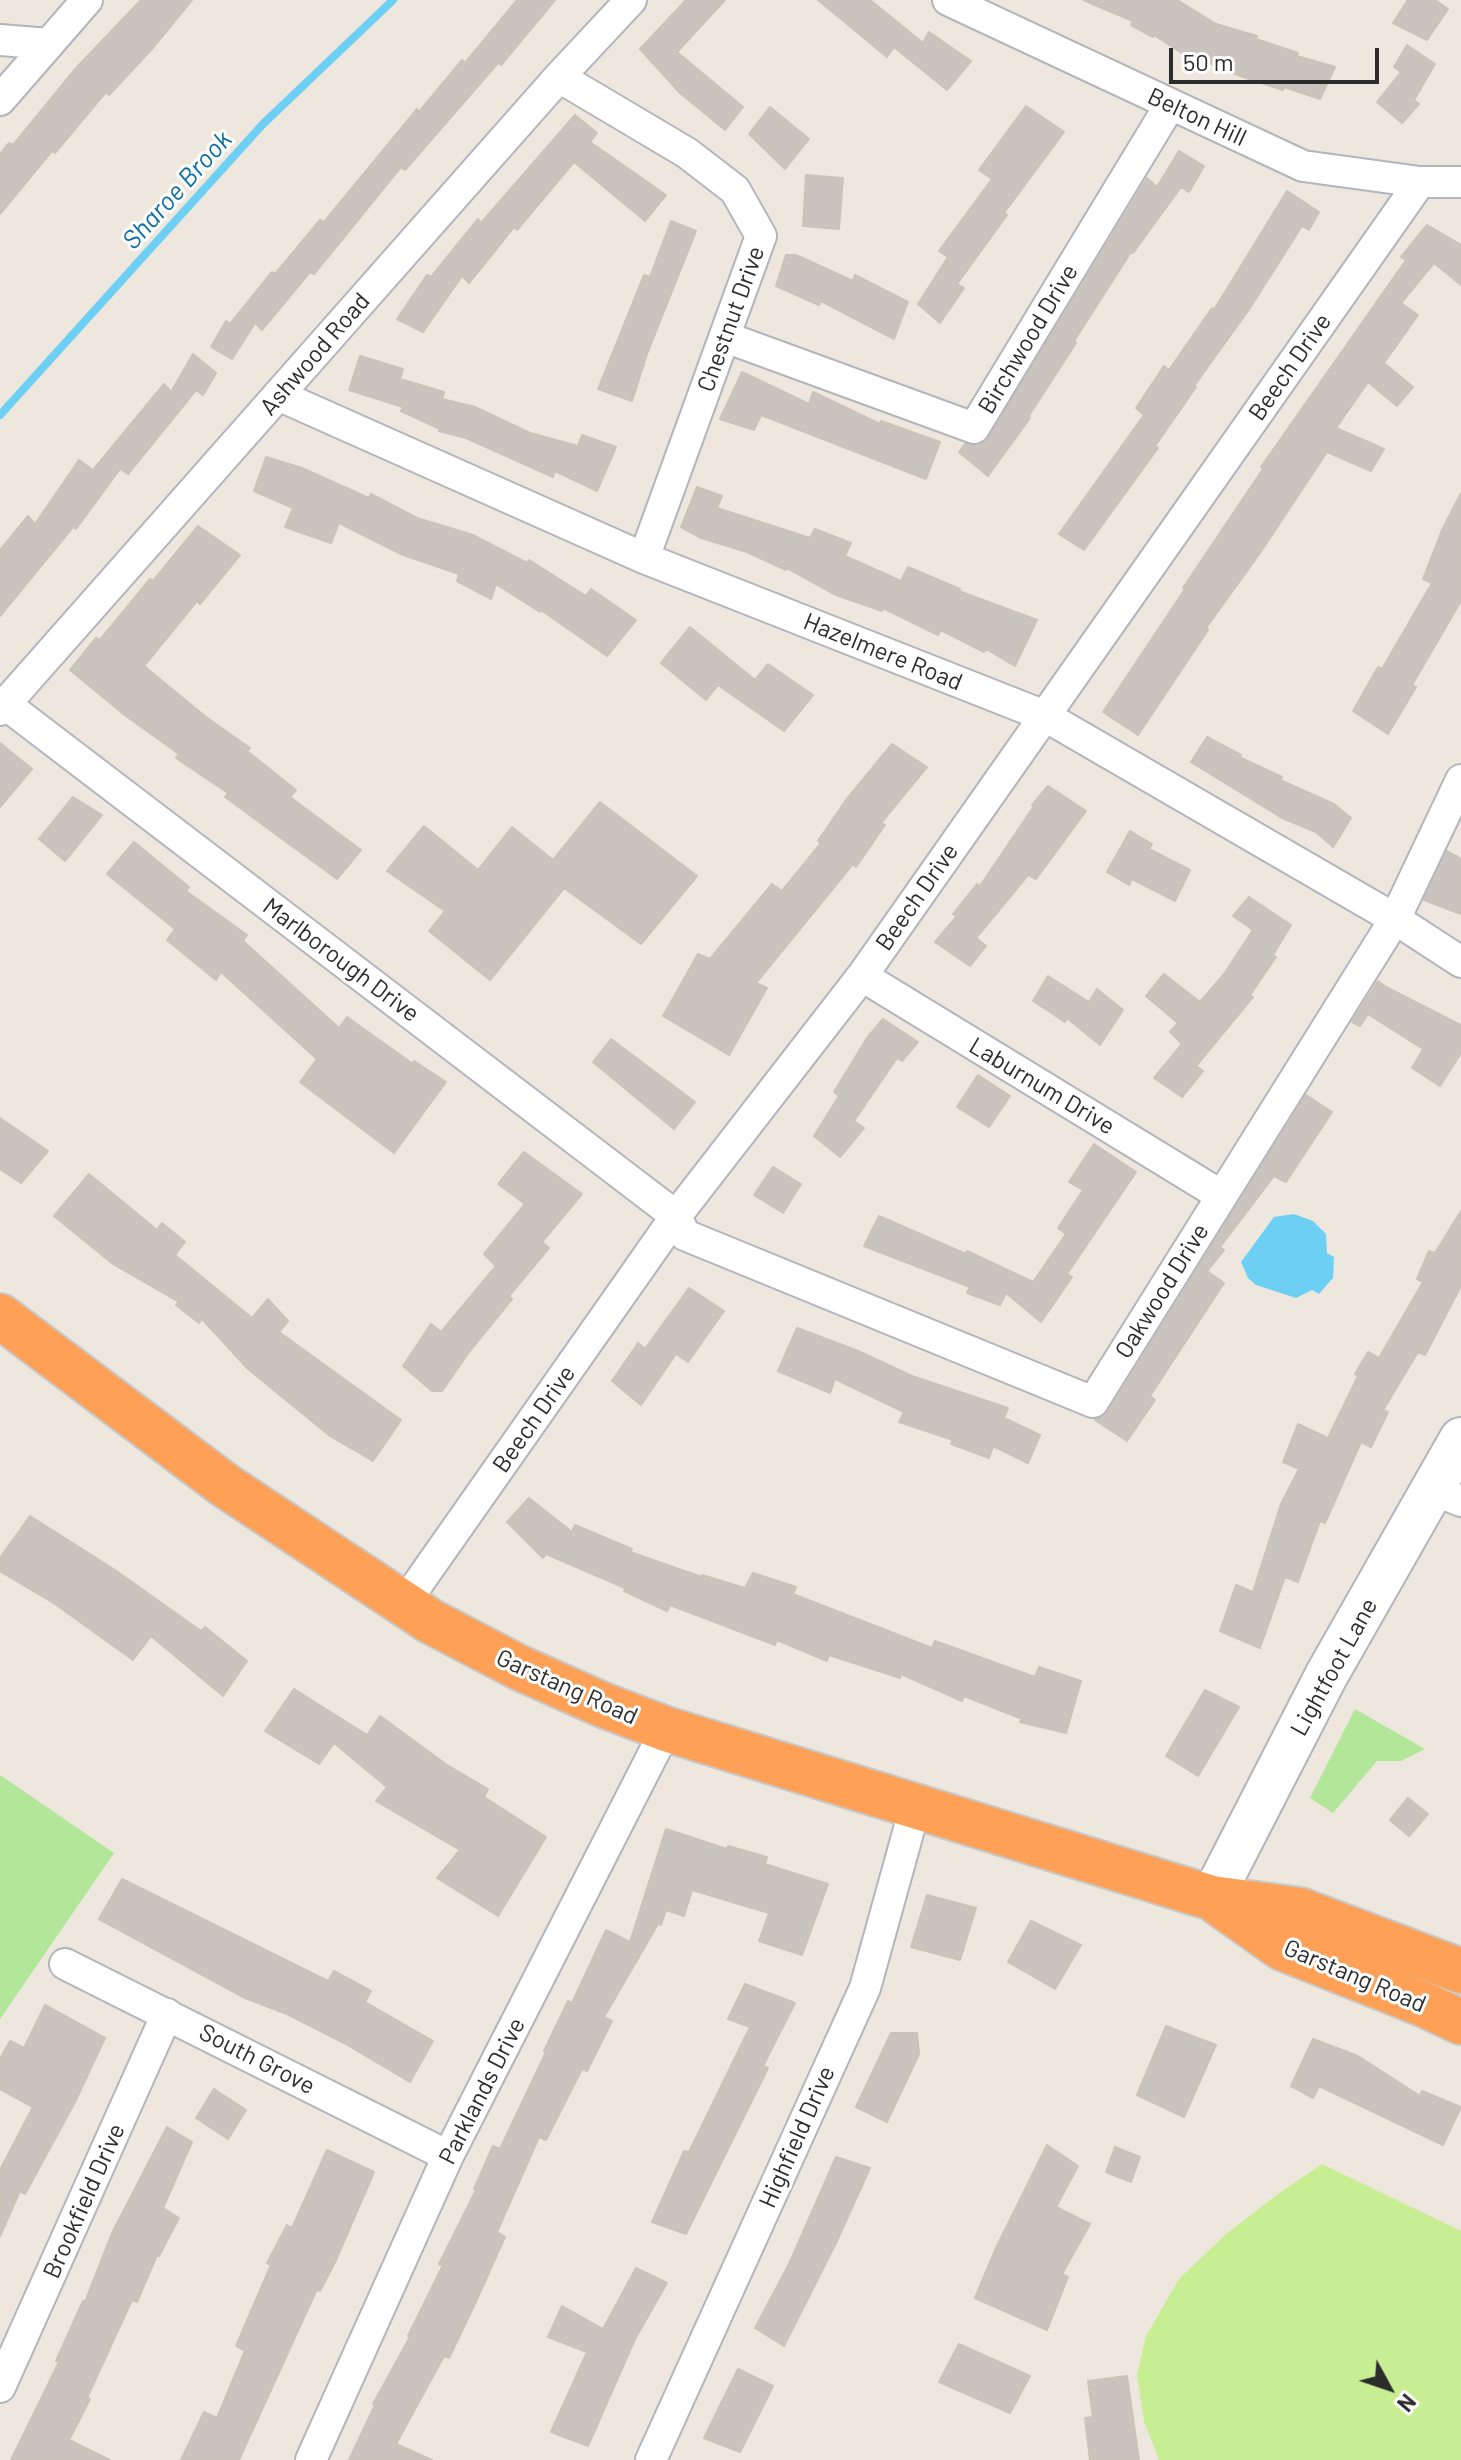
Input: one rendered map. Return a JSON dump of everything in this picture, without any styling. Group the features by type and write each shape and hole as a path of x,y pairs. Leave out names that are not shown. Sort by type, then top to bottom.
{"highway":[{"name":"Garstang Road","path":"0,1316 226,1486 403,1605 520,1668 666,1729 1212,1898 1300,1910 1461,1971"},
{"name":"Garstang Road","path":"1212,1898 1282,1948 1461,2022"}],"street":[{"path":"0,100 87,0"},
{"name":"Ashwood Road","path":"3,707 559,77 631,0"},
{"name":"Belton Hill","path":"948,0 990,10 1170,105 1303,166 1420,182 1460,179"},
{"path":"0,40 49,44"},
{"name":"Chestnut Drive","path":"559,77 687,153 735,190 761,236 644,558"},
{"name":"Birchwood Drive","path":"725,337 974,428 1170,105"},
{"name":"Beech Drive","path":"403,1605 676,1216 862,976 1420,182"},
{"name":"Hazelmere Road","path":"278,395 644,558 1045,716 1395,919 1461,962"},
{"name":"Marlborough Drive","path":"3,707 676,1216"},
{"name":"Oakwood Drive","path":"676,1216 685,1235 1093,1402 1395,919 1461,780"},
{"name":"Laburnum Drive","path":"862,976 1222,1196"},
{"name":"Lightfoot Lane","path":"1212,1898 1326,1676 1447,1496 1461,1439"},
{"name":"Parklands Drive","path":"311,2460 448,2156 666,1729"},
{"name":"Highfield Drive","path":"651,2460 865,1988 916,1804"},
{"name":"South Grove","path":"65,1964 448,2156"},
{"name":"Brookfield Drive","path":"0,2387 167,2014"}],"green space":[{"path":"1355,1709 1425,1749 1401,1761 1377,1761 1333,1813 1310,1798"},
{"path":"0,1775 114,1853 0,2019"},
{"path":"1322,2164 1461,2231 1461,2460 1159,2460 1144,2421 1137,2375 1146,2336 1179,2279 1225,2235"}],"water":[{"path":"1294,1214 1313,1221 1326,1234 1327,1253 1334,1257 1333,1278 1319,1294 1312,1290 1296,1298 1256,1285 1248,1278 1241,1262 1274,1217"}],"building":[{"path":"141,0 192,0 151,50 109,95 106,92 55,153 52,151 0,214 0,154 9,143 13,145 77,67"},
{"path":"517,0 555,0 501,65 498,63 405,170 401,167 314,274 310,272 262,330 255,323 232,359 211,347 226,321 230,324 272,272 275,274 320,220 324,222 417,109 419,112 462,60 465,63"},
{"path":"686,0 725,0 677,52 743,107 725,130 680,93 640,49"},
{"path":"818,0 870,0 923,43 929,32 971,61 947,90 894,47 887,57"},
{"path":"1083,0 1177,0 1216,24 1257,36 1256,39 1298,53 1297,56 1335,67 1320,99 1284,87 1283,90 1200,59 1197,63 1154,35 1131,25 1133,21"},
{"path":"1408,0 1435,0 1448,9 1427,40 1393,23"},
{"path":"1407,45 1435,64 1414,100 1419,104 1402,123 1377,102 1401,72 1394,67"},
{"path":"1026,106 1064,132 1004,213 1007,215 957,284 964,288 940,323 918,304 948,257 939,251 992,179 979,170"},
{"path":"770,107 809,139 785,169 749,134"},
{"path":"575,115 597,133 590,142 666,195 645,221 574,162 517,230 514,227 469,283 462,276 423,332 397,319 427,275 431,277 478,219 481,223"},
{"path":"1179,151 1204,166 1189,192 1181,187 1131,252 1074,341 1076,343 1030,418 988,476 959,452 965,444 977,446 989,437 1147,178 1157,187"},
{"path":"806,175 843,178 839,229 803,226"},
{"path":"1287,191 1319,212 1309,230 1302,226 1155,446 1158,448 1084,550 1059,534 1144,415 1136,408 1164,366 1169,370 1212,308 1214,310"},
{"path":"671,221 696,231 647,354 632,401 598,389 644,275 650,277"},
{"path":"1427,225 1461,245 1461,285 1434,263 1401,303 1418,315 1384,363 1413,387 1397,406 1368,382 1336,428 1384,449 1371,471 1327,452 1206,628 1208,630 1138,735 1103,712 1263,469 1261,467 1406,260 1401,257"},
{"path":"786,255 796,255 853,281 855,275 908,302 894,339 821,301 819,305 776,286"},
{"path":"193,354 216,373 203,395 196,390 128,474 120,469 76,529 73,527 0,616 0,550 28,516 35,524 79,460 93,470 164,384 171,392"},
{"path":"360,356 403,369 400,379 444,392 442,399 475,407 530,433 578,446 582,435 616,447 597,491 555,471 553,477 466,438 439,431 401,411 403,407 349,390"},
{"path":"742,372 809,404 813,392 880,424 881,421 940,442 926,479 761,415 754,430 720,419"},
{"path":"266,457 302,468 369,498 371,494 417,518 473,535 527,563 529,560 586,596 591,589 636,620 607,656 541,610 496,584 491,599 457,581 459,574 403,555 339,523 331,543 285,527 293,508 254,491"},
{"path":"697,487 722,496 717,508 810,538 815,529 851,543 845,556 901,581 908,567 959,591 1037,620 1015,666 986,649 984,652 941,630 938,635 883,608 882,611 836,595 787,568 701,538 681,527"},
{"path":"1461,493 1461,601 1412,685 1416,687 1388,734 1353,711 1378,667 1382,669 1432,583 1423,579 1442,530"},
{"path":"198,526 240,555 200,604 197,601 144,666 206,717 250,748 247,751 296,790 290,797 361,850 337,879 225,797 228,793 176,758 179,754 70,670 96,638 100,640 150,579 153,581"},
{"path":"690,627 755,680 768,664 813,695 784,731 718,685 706,700 661,663"},
{"path":"1207,737 1241,755 1239,757 1282,777 1280,780 1334,804 1351,818 1333,847 1316,832 1282,818 1191,762"},
{"path":"0,743 32,769 0,807"},
{"path":"892,744 927,767 881,823 885,825 856,867 853,864 756,983 767,988 729,1055 663,1016 698,954 710,959 772,884 782,891 821,843 818,841 846,800"},
{"path":"1048,786 1086,811 1036,879 1028,875 976,938 986,946 970,966 935,942 957,916 953,914 977,884 980,886 1032,805"},
{"path":"73,797 102,815 65,861 39,839"},
{"path":"600,802 697,876 641,944 564,888 490,980 429,931 445,911 387,871 424,826 478,870 512,827 553,860"},
{"path":"1130,831 1152,844 1149,849 1190,870 1175,901 1132,879 1129,885 1107,872"},
{"path":"134,842 189,887 186,891 247,935 243,941 339,1028 347,1017 413,1064 414,1061 446,1082 394,1153 300,1082 317,1059 221,972 216,980 167,940 175,929 107,874"},
{"path":"1447,851 1461,859 1461,914 1424,900"},
{"path":"1249,897 1291,925 1273,955 1276,957 1250,995 1253,997 1196,1066 1203,1071 1182,1097 1154,1078 1182,1044 1170,1032 1178,1023 1146,996 1164,974 1200,1002 1224,974 1253,930 1233,916"},
{"path":"1048,976 1089,1002 1097,989 1123,1010 1100,1045 1067,1018 1065,1022 1033,1001"},
{"path":"1378,981 1461,1025 1461,1053 1440,1086 1412,1068 1423,1049 1368,1014 1360,1026 1352,1022"},
{"path":"883,1019 918,1042 902,1061 897,1058 854,1121 864,1128 840,1157 814,1136 839,1096 834,1092 867,1038"},
{"path":"611,1039 695,1102 674,1129 593,1062"},
{"path":"978,1075 1010,1096 989,1127 957,1107"},
{"path":"1306,1095 1332,1112 1286,1182 1274,1176 1220,1247 1224,1250 1207,1271 1224,1283 1150,1396 1155,1400 1127,1441 1095,1420 1108,1412"},
{"path":"0,1118 48,1151 21,1183 0,1169"},
{"path":"1094,1144 1136,1172 1067,1274 1072,1277 1041,1322 1006,1293 1000,1305 967,1293 970,1287 864,1246 879,1216 966,1254 967,1251 1033,1282 1066,1234 1058,1228 1083,1190 1069,1182"},
{"path":"524,1152 582,1194 542,1242 549,1248 509,1296 512,1299 442,1391 432,1391 403,1366 431,1324 441,1332 496,1266 484,1254 525,1204 498,1184"},
{"path":"773,1167 801,1184 783,1213 754,1195"},
{"path":"89,1174 157,1230 162,1223 185,1242 175,1255 252,1318 268,1299 288,1321 279,1332 401,1420 373,1461 330,1436 248,1369 202,1319 199,1323 176,1305 179,1302 113,1264 54,1216"},
{"path":"1461,1211 1461,1286 1425,1355 1418,1352 1383,1410 1388,1412 1371,1447 1361,1442 1325,1523 1320,1521 1298,1582 1285,1577 1260,1648 1220,1631 1236,1585 1253,1592 1281,1504 1299,1469 1283,1462 1298,1424 1328,1438 1358,1376 1355,1374 1368,1352 1379,1358 1423,1282 1417,1279 1429,1251 1435,1253"},
{"path":"689,1288 724,1311 688,1362 676,1354 641,1405 612,1381 638,1343 645,1349"},
{"path":"797,1328 856,1350 912,1376 1008,1408 1004,1418 1040,1435 1028,1463 993,1446 989,1458 951,1444 953,1440 899,1422 904,1412 835,1379 830,1393 778,1371"},
{"path":"529,1498 572,1532 575,1525 632,1549 630,1552 702,1577 745,1588 753,1573 796,1587 793,1594 932,1648 935,1641 1035,1677 1039,1667 1081,1681 1066,1733 1020,1722 1022,1719 964,1696 962,1701 901,1674 900,1678 829,1655 827,1661 777,1640 775,1645 670,1605 667,1611 624,1591 625,1588 546,1554 543,1558 507,1522"},
{"path":"30,1516 115,1570 201,1631 205,1627 247,1661 223,1696 151,1636 133,1660 55,1604 0,1571 0,1558"},
{"path":"294,1689 367,1735 380,1716 447,1765 488,1789 484,1797 546,1837 498,1916 437,1878 460,1850 376,1801 387,1787 334,1743 319,1764 265,1731"},
{"path":"1205,1690 1239,1707 1198,1776 1166,1756"},
{"path":"1408,1798 1428,1814 1409,1836 1390,1820"},
{"path":"666,1829 727,1849 728,1846 767,1857 765,1864 828,1884 802,1955 759,1941 769,1913 692,1890 684,1916 666,1910 661,1925 658,1924 604,2017 612,2021 587,2071 582,2069 546,2140 539,2137 497,2232 505,2237 473,2308 449,2358 444,2356 396,2444 432,2460 349,2460 373,2404 410,2337 443,2265 439,2264 476,2190 493,2146 500,2149 568,2001 572,2003 606,1930 630,1942"},
{"path":"122,1879 328,1981 334,1971 371,1991 365,2002 433,2041 410,2082 344,2043 287,2014 245,1998 99,1919"},
{"path":"927,1895 976,1908 960,1960 911,1947"},
{"path":"1031,1921 1081,1945 1055,1989 1008,1962"},
{"path":"745,1984 795,2003 763,2066 768,2068 686,2234 652,2222 684,2151 689,2152 750,2027 728,2019"},
{"path":"45,2005 105,2038 75,2102 25,2194 20,2191 0,2236 0,2170 33,2107 0,2089 0,2059 10,2041 24,2048"},
{"path":"1166,2026 1216,2045 1184,2117 1137,2095"},
{"path":"891,2033 917,2033 919,2054 887,2122 856,2107"},
{"path":"1313,2039 1358,2056 1420,2096 1422,2091 1461,2107 1443,2145 1319,2086 1313,2098 1291,2086"},
{"path":"214,2089 246,2110 228,2139 196,2118"},
{"path":"167,2127 192,2142 163,2208 179,2218 157,2255 137,2302 132,2300 69,2440 110,2460 11,2460 59,2362 56,2361 85,2302 112,2233"},
{"path":"1047,2145 1078,2166 1056,2207 1090,2224 1062,2274 1068,2277 1047,2330 975,2298"},
{"path":"1115,2147 1140,2157 1131,2182 1106,2172"},
{"path":"327,2150 374,2172 336,2260 320,2291 317,2289 239,2460 181,2460 204,2412 217,2418 245,2351 236,2346 271,2265 267,2263 287,2225 292,2228"},
{"path":"836,2157 870,2168 784,2346 755,2328 789,2264"},
{"path":"636,2268 667,2283 635,2339 588,2446 551,2432 587,2352 548,2337 562,2306 603,2329"},
{"path":"959,2344 1030,2376 1010,2413 939,2382"},
{"path":"738,2369 773,2386 740,2452 704,2438"},
{"path":"1127,2376 1139,2460 1090,2460 1085,2418 1093,2417 1088,2381"}],"waterway":[{"name":"Sharoe Brook","path":"0,415 263,124 393,0"}]}
